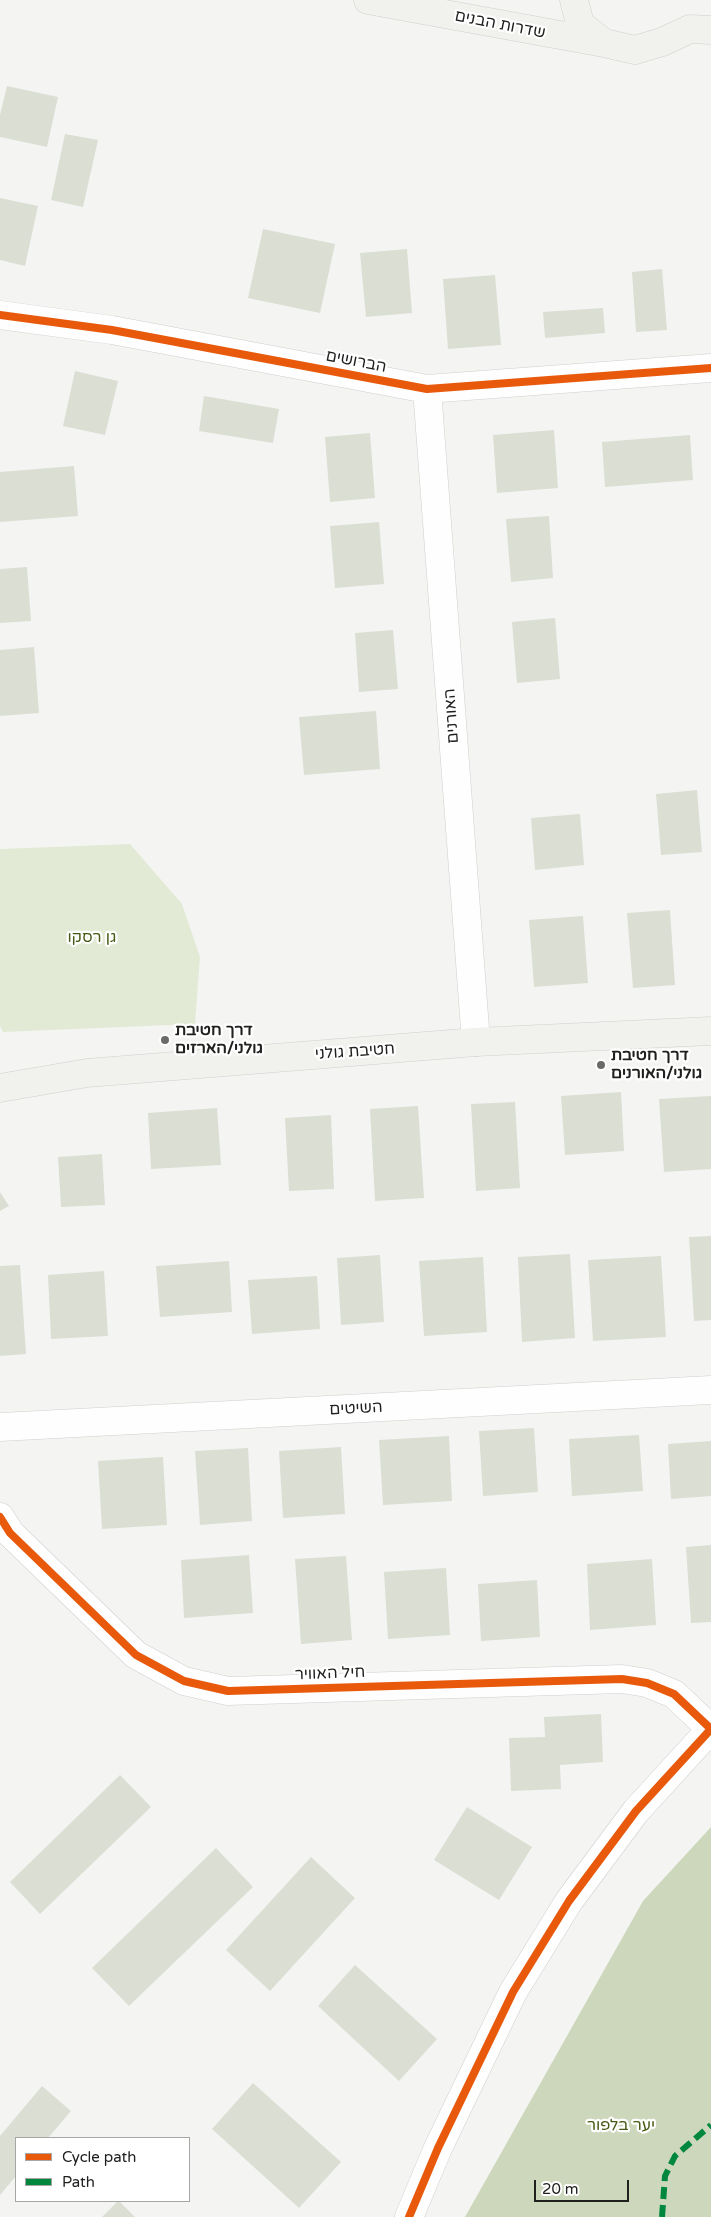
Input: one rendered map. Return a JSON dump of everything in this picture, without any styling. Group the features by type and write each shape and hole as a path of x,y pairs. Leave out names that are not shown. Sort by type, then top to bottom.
{"street":[{"name":"שדרות הבנים","path":"368,0 636,50 662,42 690,29 711,30"},
{"path":"574,0 580,24 604,43"},
{"name":"הברושים","path":"0,315 112,330 427,389 711,368"},
{"name":"האורנים","path":"427,389 476,1042"},
{"name":"חטיבת גולני","path":"0,1088 87,1072 476,1042 711,1031"},
{"name":"השיטים","path":"0,1427 711,1390"},
{"name":"חיל האוויר","path":"0,1517 10,1533 136,1655 184,1681 228,1691 622,1679 647,1683 674,1694 711,1728"},
{"path":"409,2217 438,2148 513,1992 569,1901 636,1811 711,1728"}],"green space":[{"name":"גן רסקו","path":"130,844 182,904 200,957 195,1024 3,1032 0,1026 0,849"},
{"name":"יער בלפור","path":"711,1827 711,2217 465,2217 643,1901"}],"building":[{"path":"7,86 58,97 47,147 0,137 0,115"},
{"path":"65,134 98,140 83,207 51,200"},
{"path":"0,198 38,206 25,266 0,260"},
{"path":"263,229 335,244 320,313 248,298"},
{"path":"407,249 412,313 366,317 360,253"},
{"path":"662,269 667,330 636,332 632,272"},
{"path":"495,275 501,345 448,349 443,279"},
{"path":"603,308 605,333 545,338 543,312"},
{"path":"75,371 118,381 105,435 63,426"},
{"path":"204,396 279,409 273,443 199,431"},
{"path":"554,430 558,488 497,493 493,435"},
{"path":"370,433 375,498 330,502 325,437"},
{"path":"690,435 693,480 605,487 602,442"},
{"path":"74,466 78,516 0,522 0,472"},
{"path":"549,516 553,578 511,582 506,519"},
{"path":"379,522 384,584 335,588 330,526"},
{"path":"27,567 31,621 0,623 0,569"},
{"path":"555,618 560,679 517,683 512,622"},
{"path":"393,630 398,689 359,692 355,633"},
{"path":"34,647 39,713 0,716 0,650"},
{"path":"376,711 380,769 304,775 299,717"},
{"path":"697,790 702,852 661,855 656,794"},
{"path":"580,814 584,865 535,870 531,818"},
{"path":"670,910 675,985 633,988 627,913"},
{"path":"583,916 588,983 534,987 529,920"},
{"path":"621,1092 624,1151 565,1155 561,1096"},
{"path":"711,1096 711,1169 664,1172 659,1099"},
{"path":"515,1102 520,1188 476,1191 471,1104"},
{"path":"418,1106 424,1198 375,1201 370,1109"},
{"path":"217,1108 221,1165 151,1169 148,1113"},
{"path":"331,1115 334,1189 289,1191 285,1118"},
{"path":"102,1154 105,1205 61,1207 58,1157"},
{"path":"0,1192 9,1206 0,1211"},
{"path":"711,1236 711,1320 694,1321 689,1237"},
{"path":"570,1254 575,1338 522,1342 518,1257"},
{"path":"380,1255 384,1322 341,1325 337,1258"},
{"path":"661,1256 666,1337 593,1341 588,1260"},
{"path":"483,1257 487,1332 424,1336 419,1261"},
{"path":"229,1261 232,1312 160,1317 156,1266"},
{"path":"20,1265 26,1354 0,1356 0,1266"},
{"path":"104,1271 108,1336 51,1339 48,1275"},
{"path":"317,1276 320,1329 252,1334 248,1280"},
{"path":"534,1428 538,1492 483,1496 479,1431"},
{"path":"639,1435 643,1491 572,1496 569,1439"},
{"path":"449,1436 452,1501 383,1505 379,1440"},
{"path":"711,1441 711,1496 671,1499 668,1444"},
{"path":"341,1447 345,1514 283,1518 279,1451"},
{"path":"248,1448 252,1521 200,1525 195,1451"},
{"path":"163,1457 167,1525 102,1529 98,1461"},
{"path":"711,1545 711,1622 691,1623 686,1547"},
{"path":"249,1555 253,1613 184,1618 181,1560"},
{"path":"346,1556 352,1640 301,1644 295,1559"},
{"path":"652,1559 656,1625 590,1630 587,1564"},
{"path":"446,1568 450,1635 388,1639 384,1572"},
{"path":"537,1580 540,1637 481,1641 478,1584"},
{"path":"601,1714 603,1762 560,1765 561,1789 511,1791 509,1738 545,1737 544,1717"},
{"path":"120,1775 151,1807 40,1914 10,1882"},
{"path":"467,1807 532,1847 499,1900 434,1860"},
{"path":"216,1848 253,1887 129,2006 92,1968"},
{"path":"311,1857 355,1898 270,1991 226,1950"},
{"path":"355,1965 437,2039 399,2081 318,2006"},
{"path":"253,2083 341,2162 299,2208 212,2129"},
{"path":"42,2086 71,2111 49,2137 15,2137 15,2177 0,2195 0,2136"},
{"path":"117,2202 120,2202 135,2217 102,2217"}],"marked path":[{"path":"662,2217 665,2176 675,2156 711,2125"}],"cycle path":[{"path":"0,315 112,330 427,389 711,368"},
{"path":"0,1517 10,1533 136,1655 184,1681 228,1691 622,1679 647,1683 674,1694 711,1729 636,1811 569,1901 513,1992 438,2148 409,2217"}],"place":[{"name":"דרך חטיבת גולני/הארזים","path":"165,1040"},
{"name":"דרך חטיבת גולני/האורנים","path":"601,1065"}]}
